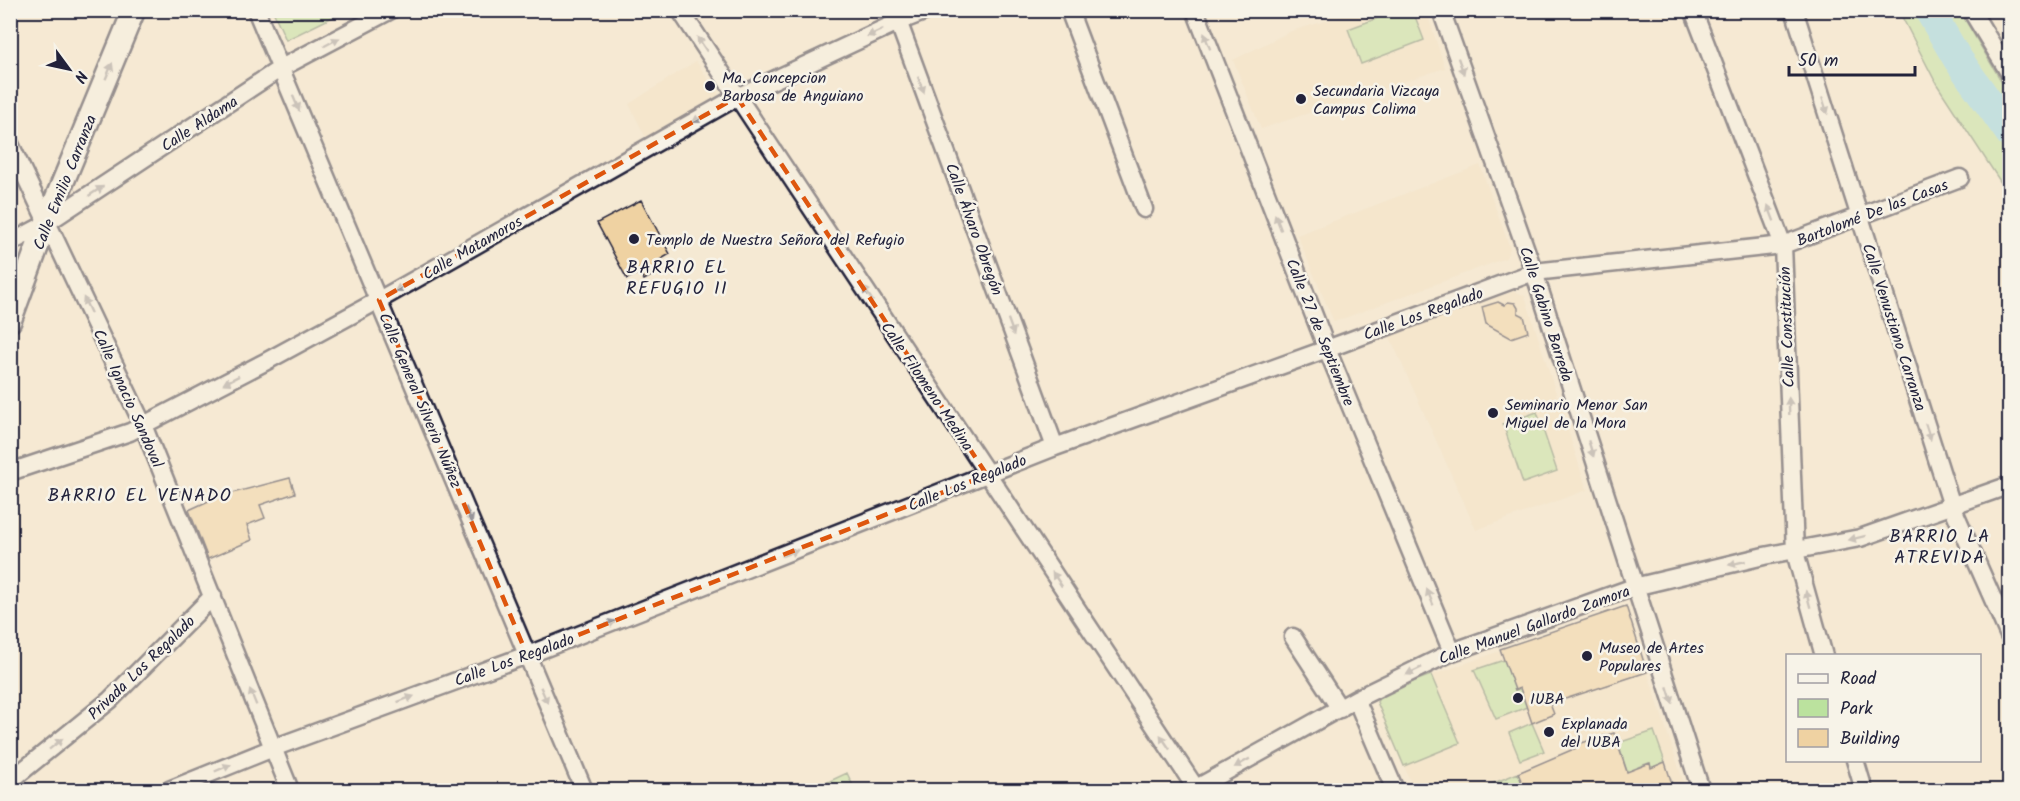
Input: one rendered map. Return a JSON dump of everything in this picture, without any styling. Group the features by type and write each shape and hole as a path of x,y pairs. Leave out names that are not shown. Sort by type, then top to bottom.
{"main road":[{"name":"Calle Emilio Carranza","path":"10,321 46,224 134,10"}],"street":[{"name":"Calle General Silverio Núñez","path":"256,10 584,790"},
{"name":"Calle Aldama","path":"10,243 46,224 281,68 391,10"},
{"name":"Calle Filomeno Medina","path":"680,10 1195,790"},
{"name":"Calle Matamoros","path":"10,472 130,432 379,300 737,97 896,16 929,10"},
{"path":"1069,10 1144,209"},
{"name":"Calle 27 de Septiembre","path":"1195,10 1328,349 1452,652"},
{"name":"Calle Gabino Barreda","path":"1441,10 1534,272 1701,790"},
{"name":"Calle Constitución","path":"1693,10 1783,245 1795,552 1823,654"},
{"name":"Calle Venustiano Carranza","path":"1794,10 1952,506 2010,638"},
{"path":"1971,10 2010,74"},
{"name":"Calle Álvaro Obregón","path":"896,16 1055,447"},
{"name":"Calle Ignacio Sandoval","path":"10,144 46,224 60,245 143,425 290,790"},
{"name":"Bartolomé De las Casas","path":"1783,245 1960,178"},
{"name":"Calle Los Regalado","path":"169,790 273,748 527,655 1055,447 1534,272 1783,245"},
{"name":"Calle Manuel Gallardo Zamora","path":"1195,790 1356,699 1452,652 1634,587 1764,556 1860,538 2010,485"},
{"name":"Privada Los Regalado","path":"10,781 110,700 213,596"},
{"path":"1293,637 1340,709"},
{"path":"1356,699 1395,790"},
{"path":"1856,762 1864,790"}],"highlighted area":[{"path":"737,97 987,475 527,655 379,300"}],"shaded area":[{"name":"Secundaria Vizcaya Campus Colima","path":"1426,10 1445,68 1261,129 1233,60 1291,31 1361,11"},
{"path":"696,61 721,98 647,140 629,104"},
{"path":"1480,165 1510,248 1506,258 1334,322 1297,235"},
{"name":"Seminario Menor San Miguel de la Mora","path":"1514,291 1525,296 1587,490 1476,530 1389,335"},
{"name":"IUBA","path":"1626,606 1686,790 1414,790 1377,702 1382,693"}],"green space":[{"path":"273,11 345,11 286,40"},
{"path":"1397,11 1413,11 1424,40 1361,64 1348,29"},
{"path":"1899,11 1960,11 2009,94 2009,195 1936,83"},
{"path":"1537,412 1557,471 1523,483 1503,424"},
{"path":"1504,660 1520,688 1527,707 1496,719 1474,670"},
{"path":"1431,675 1460,743 1404,766 1377,702 1382,693"},
{"path":"1532,723 1544,751 1520,760 1509,733"},
{"path":"1654,731 1665,762 1651,768 1649,763 1638,767 1646,790 1633,790 1618,743"},
{"path":"847,773 855,790 811,790"},
{"path":"1518,773 1525,790 1479,789"}],"building":[{"name":"Templo de Nuestra Señora del Refugio","path":"641,200 670,254 656,262 660,271 644,280 640,272 627,279 597,223"},
{"path":"1498,302 1504,305 1508,302 1515,303 1518,313 1524,316 1528,332 1511,338 1486,324 1482,307"},
{"path":"290,478 295,493 260,505 265,518 247,525 252,540 208,559 189,510 217,497"},
{"name":"Museo de Artes Populares","path":"1626,606 1647,672 1550,704 1554,714 1532,723 1520,688 1515,690 1500,649"},
{"path":"1614,733 1627,772 1650,763 1651,768 1665,762 1674,790 1525,790 1518,773 1576,748 1575,745"}],"waterway":[{"path":"1929,10 1957,58 2010,133"}],"place":[{"name":"Ma. Concepcion Barbosa de Anguiano","path":"710,86"},
{"name":"Secundaria Vizcaya Campus Colima","path":"1301,99"},
{"name":"Templo de Nuestra Señora del Refugio","path":"634,239"},
{"name":"Seminario Menor San Miguel de la Mora","path":"1493,413"},
{"name":"Museo de Artes Populares","path":"1587,656"},
{"name":"IUBA","path":"1518,698"},
{"name":"Explanada del IUBA","path":"1549,732"}],"district":[{"name":"BARRIO EL REFUGIO II","path":"677,277"},
{"name":"BARRIO EL VENADO","path":"140,495"},
{"name":"BARRIO LA ATREVIDA","path":"1940,546"}]}
